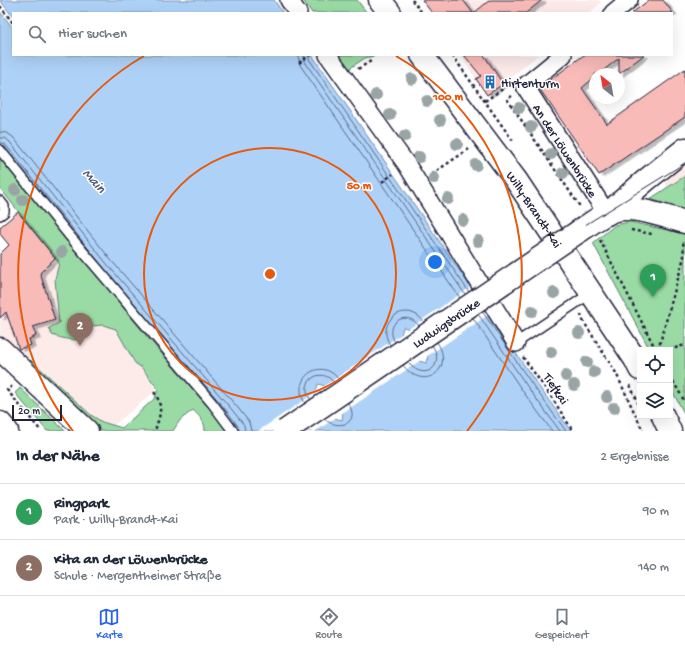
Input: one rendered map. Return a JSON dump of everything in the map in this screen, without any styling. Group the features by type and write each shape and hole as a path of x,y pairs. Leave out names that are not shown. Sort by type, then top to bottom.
{"main road":[{"path":"380,0 389,12"},
{"name":"Willy-Brandt-Kai","path":"423,56 516,180 637,363"},
{"path":"592,223 685,149"},
{"path":"634,220 645,180"},
{"path":"592,223 621,209 634,220 682,234"},
{"name":"Ludwigsbrücke","path":"285,431 592,223"},
{"path":"0,349 87,431"},
{"path":"664,419 670,431"},
{"path":"0,423 7,431"}],"street":[{"path":"289,0 297,12"},
{"path":"615,12 629,0"},
{"path":"329,56 418,183 519,350"},
{"name":"An der Löwenbrücke","path":"562,56 525,86 592,223"}],"lane":[{"path":"0,150 78,245 212,403 233,431"},
{"path":"0,201 4,206 4,212 0,215"},
{"path":"519,350 592,293"}],"path":[{"path":"412,0 421,12"},
{"path":"0,6 12,22"},
{"path":"298,63 308,56"},
{"path":"453,56 486,101 500,123"},
{"path":"486,101 507,86 513,95 508,99 592,223 655,347"},
{"path":"418,183 485,138"},
{"path":"634,220 653,234"},
{"path":"658,347 684,257 682,234"},
{"path":"582,319 616,372 643,431"},
{"path":"673,349 685,345"},
{"name":"Tiefkai","path":"519,350 573,431"},
{"path":"673,381 685,402"},
{"path":"154,392 161,404 155,431"},
{"path":"28,415 41,431"}],"shaded area":[{"path":"422,0 599,0 601,3 590,12 431,12"},
{"path":"461,56 537,56 503,84 493,68 476,79"},
{"path":"685,158 685,176 666,189 666,181 669,174"},
{"path":"50,263 59,263 149,339 154,392 107,431 28,363 31,360 23,353 20,356 0,337 0,310"}],"green space":[{"path":"303,0 357,0 366,12 311,12"},
{"path":"336,56 374,56 365,58 347,70"},
{"path":"0,156 149,339 229,431 205,431 203,422 193,410 180,420 173,431 98,431 28,363 31,360 91,415 102,422 122,428 155,398 158,389 142,368 135,363 116,329 103,325 92,326 87,335 83,338 75,340 52,335 49,328 59,323 55,279 59,263 0,188"},
{"path":"685,176 685,210 650,199"},
{"path":"630,222 685,234 685,415 673,393 673,347 648,347 593,243 615,225"},
{"path":"20,388 65,431 47,431 15,393"}],"water":[{"path":"0,0 274,0 282,12 12,12 12,16"},
{"name":"Main","path":"0,12 12,27 12,56 313,56 537,384 571,431 237,431 0,145","holes":["403,327 410,329 428,355 427,363 419,361 401,335","318,384 325,386 343,412 342,420 334,418 316,392"]}],"pier":[{"path":"472,286 491,313 426,357 407,330"},
{"path":"403,333 421,360 341,414 323,387"},
{"path":"319,390 337,417 316,431 258,431"}],"building":[{"path":"422,0 463,0 472,12 431,12"},
{"path":"490,0 542,0 527,12 475,12"},
{"path":"649,0 663,0 672,12 633,12"},
{"path":"465,56 485,56 503,84 487,95 476,79 481,76"},
{"path":"583,56 643,56 625,69 625,68 619,68 619,58 606,68 589,68 589,82 582,88 589,98 589,104 593,104 607,124 685,69 685,117 599,175 539,88"},
{"path":"18,212 55,258 40,273 55,320 33,327 36,336 29,339 31,345 19,349 6,312 0,318 0,254 9,245 0,234 0,227"}],"tram line":[{"path":"277,431 577,230 685,163"},
{"path":"292,431 522,274"}],"place":[{"name":"Hirtenturm","path":"490,82"},
{"name":"Ringpark","path":"653,297"},
{"name":"Kita an der Löwenbrücke","path":"80,346"}]}
